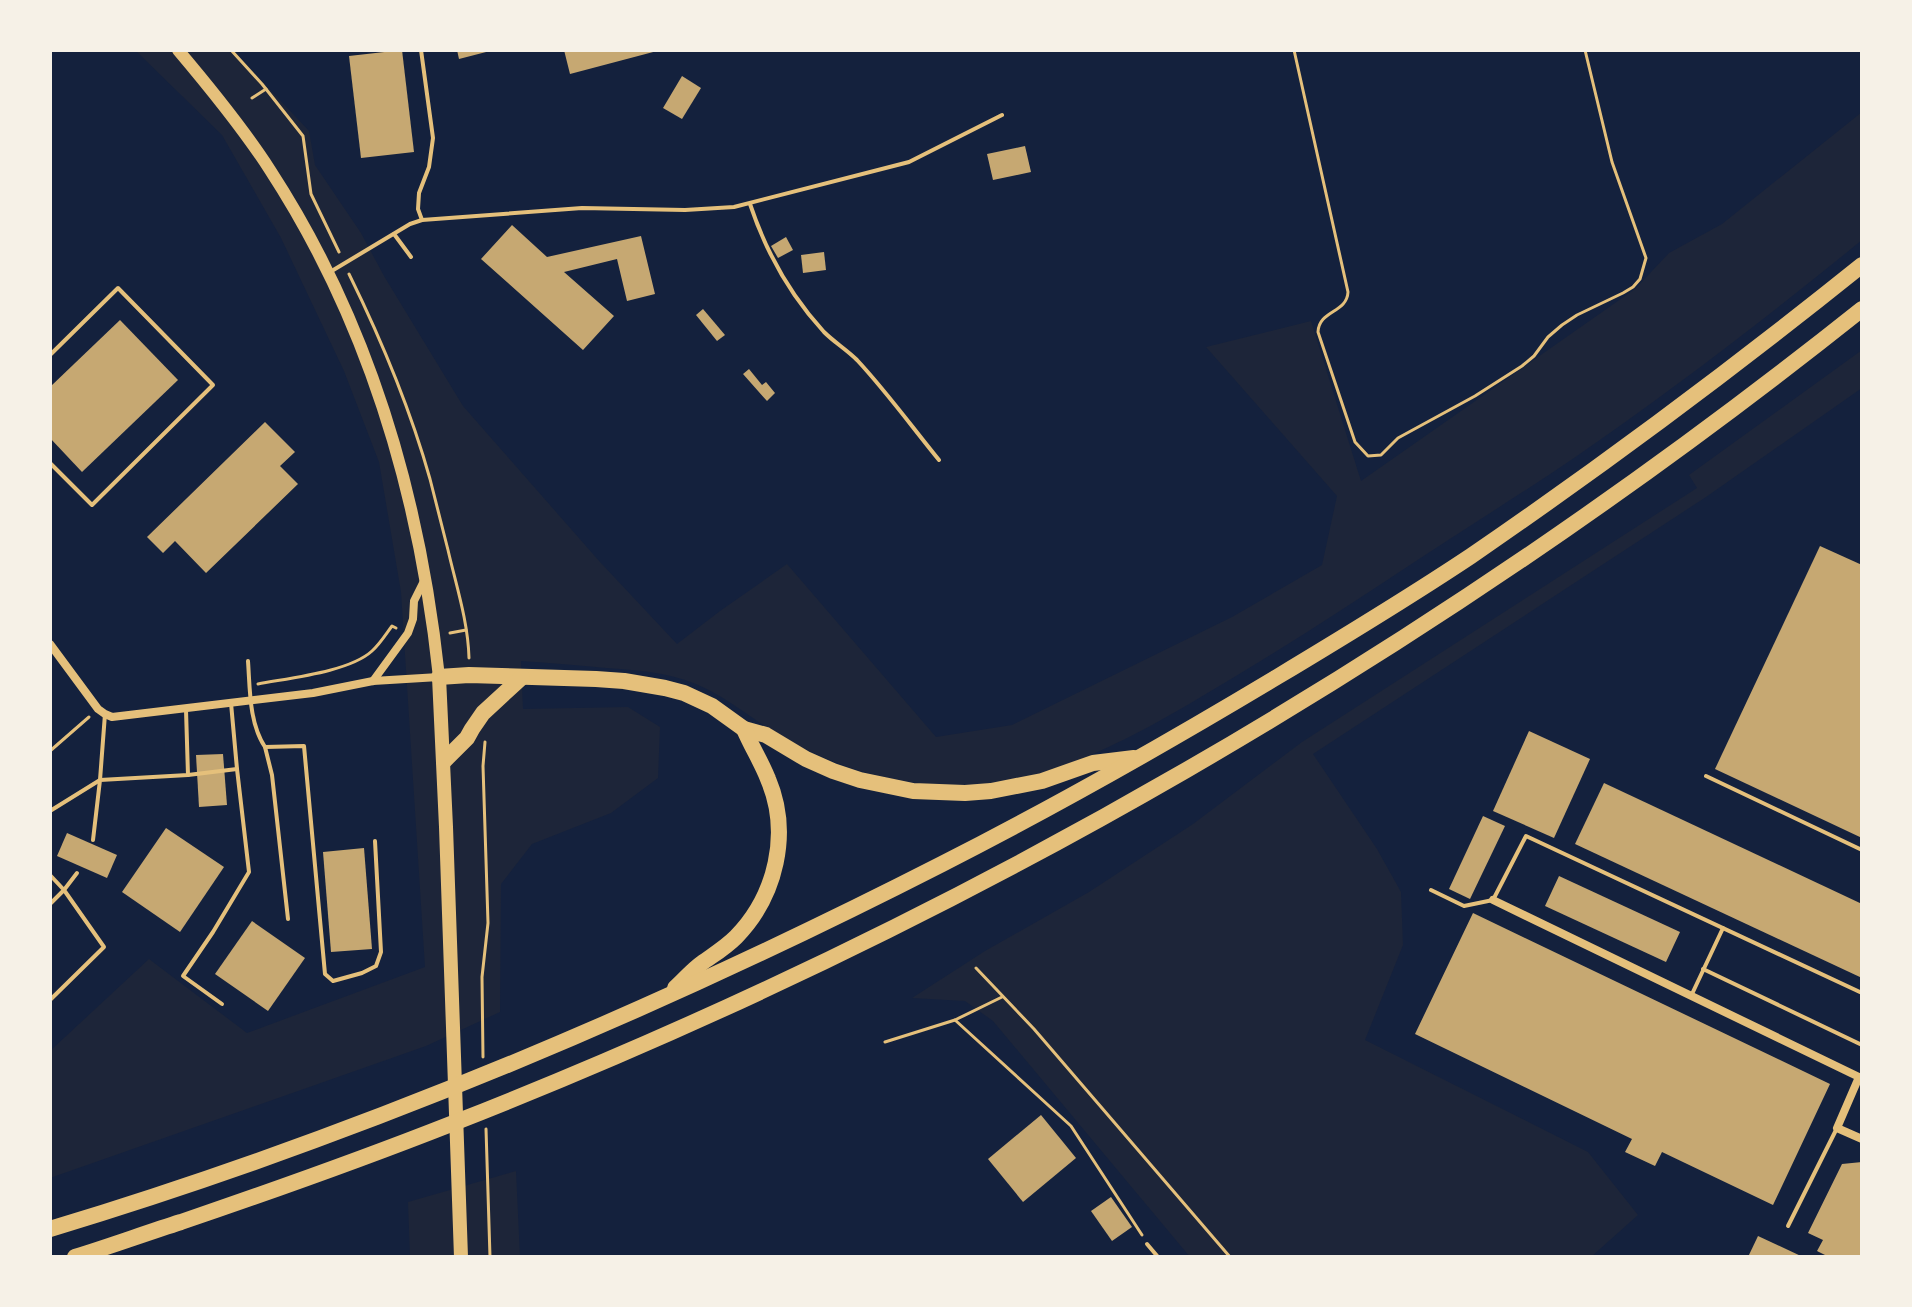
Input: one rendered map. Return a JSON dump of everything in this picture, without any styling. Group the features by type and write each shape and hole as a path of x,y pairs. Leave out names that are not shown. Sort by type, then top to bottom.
{"highway":[{"path":"50,1229 206,1179 496,1069 665,998 842,915 1003,833 1143,756 1331,645 1468,558 1631,443 1774,336 1862,265"},
{"path":"82,1256 361,1159 599,1064 891,929 1059,842 1350,673 1497,577 1660,463 1862,309"},
{"path":"439,677 465,675 624,681 665,688 712,706 744,729 766,735 806,759 860,780 913,791 965,793 1017,787 1093,763 1143,756"},
{"path":"444,761 467,738 483,713 522,677"},
{"path":"665,998 745,927 766,894 772,876 779,839 775,799 744,729"}],"main road":[{"path":"178,50 270,169 300,219 361,344 402,474 425,580 439,677 461,1257"}],"street":[{"path":"373,681 408,633 414,601 425,580"},
{"path":"50,644 101,712 112,717 313,693 373,681 439,677"},
{"path":"1493,900 1861,1074 1837,1128 1862,1139"}],"lane":[{"path":"421,50 433,138 429,167 419,193 418,209 422,220"},
{"path":"328,273 422,220 582,208 685,210 750,204 909,162 1002,115"},
{"path":"750,204 777,268 802,306 826,334 856,359 939,460"},
{"path":"394,234 411,257"},
{"path":"50,355 118,288 213,385 92,505 50,463"},
{"path":"248,661 258,737 265,747 272,775 288,919"},
{"path":"222,1004 183,976 249,872 231,703"},
{"path":"186,708 188,775"},
{"path":"93,840 100,780 101,712"},
{"path":"265,747 304,746 325,974 333,981 376,966 381,952 375,841"},
{"path":"50,811 100,780 237,769"},
{"path":"1706,776 1862,850"},
{"path":"1431,890 1464,906 1493,900 1526,836 1862,993"},
{"path":"50,904 77,873"},
{"path":"50,875 104,947 50,1000"},
{"path":"1691,995 1723,928"},
{"path":"1703,969 1862,1045"},
{"path":"1788,1226 1837,1128"},
{"path":"1147,1244 1158,1257"}],"path":[{"path":"1294,50 1348,292 1344,305 1322,319 1318,332 1355,442 1368,456 1375,456 1381,455 1406,433 1475,396 1522,366 1562,325 1623,293 1640,279 1646,258 1612,162 1585,50"},
{"path":"252,98 266,89"},
{"path":"50,751 101,712"},
{"path":"976,968 1034,1029 1230,1257"},
{"path":"885,1042 955,1020 1002,997"},
{"path":"955,1020 1071,1126 1147,1244"},
{"path":"487,1184 490,1257"}],"shaded area":[{"path":"135,50 233,50 309,131 315,165 361,233 463,406 600,562 677,644 787,564 936,737 1012,725 1232,617 1322,565 1337,496 1206,347 1311,321 1361,481 1635,289 1669,253 1722,224 1862,112 1862,240 1684,379 1534,485 1193,702 1125,739 1054,769 1018,779 980,784 941,785 879,776 838,763 800,746 718,695 685,680 640,671 521,661 523,709 628,707 660,727 658,778 611,813 532,844 501,884 500,1012 426,1046 50,1178 50,1051 149,959 247,1033 425,967 401,592 379,462 344,371 281,238 222,135"},
{"path":"1862,350 1862,388 1706,497 1313,754 1377,849 1401,892 1403,945 1365,1040 1588,1152 1638,1215 1591,1257 1190,1257 993,1021 965,1001 912,998 985,951 1089,892 1193,824 1302,742 1697,488 1689,475"},
{"path":"516,1171 520,1257 410,1257 408,1202"}],"building":[{"path":"402,50 414,152 361,158 349,56"},
{"path":"457,50 489,50 490,51 459,59"},
{"path":"564,50 657,50 657,51 570,74"},
{"path":"682,76 701,88 682,119 663,108"},
{"path":"1025,146 1031,172 993,180 987,154"},
{"path":"512,225 547,257 641,236 655,294 627,301 617,259 564,272 614,316 583,350 481,259"},
{"path":"786,237 793,250 778,258 771,246"},
{"path":"824,252 826,270 803,273 801,255"},
{"path":"703,309 725,335 717,341 696,315"},
{"path":"120,320 178,380 82,472 50,438 50,387"},
{"path":"749,369 762,385 766,382 775,393 767,401 743,374"},
{"path":"265,422 295,452 280,466 298,484 206,573 175,541 163,553 147,537"},
{"path":"1820,546 1862,565 1862,838 1715,769"},
{"path":"1529,731 1590,759 1554,838 1493,811"},
{"path":"223,754 227,805 199,807 196,755"},
{"path":"1604,783 1862,904 1862,978 1575,844"},
{"path":"1483,816 1505,826 1470,899 1449,889"},
{"path":"166,828 224,867 180,932 122,892"},
{"path":"67,833 117,855 107,878 57,856"},
{"path":"364,848 372,949 331,952 323,852"},
{"path":"1559,876 1680,932 1666,962 1545,906"},
{"path":"1473,913 1830,1084 1773,1205 1662,1152 1655,1166 1625,1152 1632,1139 1415,1034"},
{"path":"252,921 305,958 268,1011 215,974"},
{"path":"1041,1115 1076,1158 1023,1202 988,1159"},
{"path":"1862,1162 1862,1257 1829,1257 1817,1251 1823,1240 1808,1233 1842,1164"},
{"path":"1111,1197 1132,1227 1112,1241 1091,1211"},
{"path":"1758,1236 1803,1257 1748,1257"}]}
